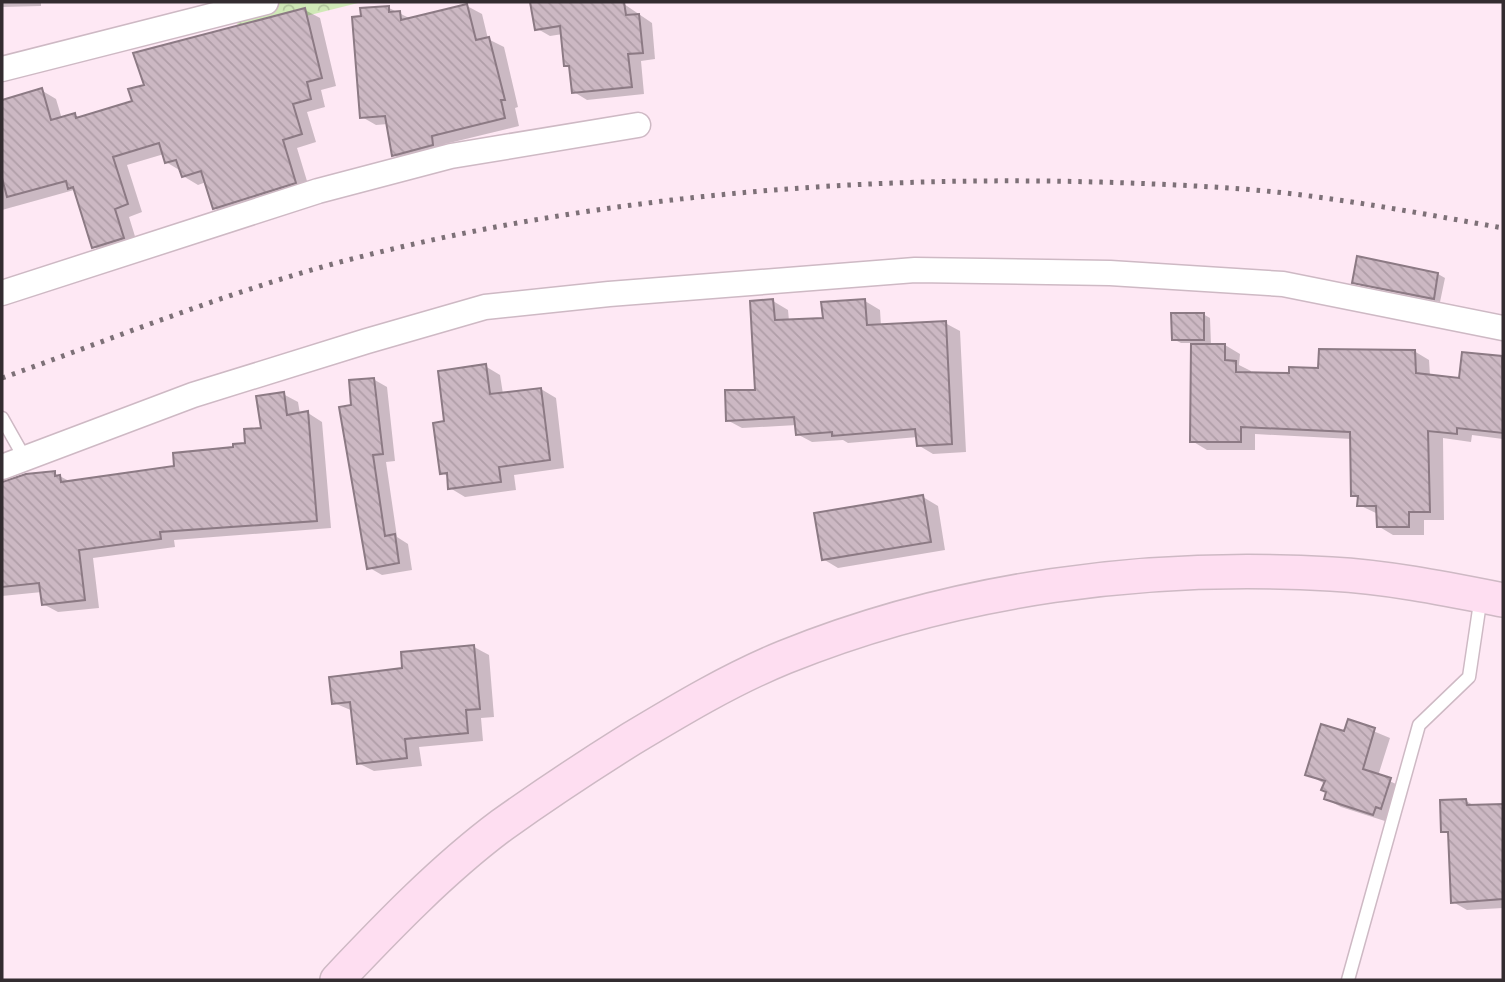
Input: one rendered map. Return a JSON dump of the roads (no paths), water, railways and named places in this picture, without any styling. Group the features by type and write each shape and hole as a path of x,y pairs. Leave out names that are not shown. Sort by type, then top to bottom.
{"street":[{"path":"2,69 266,2"},
{"path":"2,293 318,191 438,159 638,125"},
{"path":"13,462 193,395 485,307 609,294 915,270 1111,273 1283,284 1503,328"},
{"path":"337,980 419,898 500,827 605,756 704,696 783,657 877,623 1036,588 1177,574 1262,571 1335,574 1492,598"}],"lane":[{"path":"2,418 13,462"},
{"path":"1348,980 1419,725 1469,677 1492,598"}],"railway":[{"path":"2,378 214,301 344,261 562,215 673,200 784,189 895,183 1118,183 1229,188 1298,195 1503,228"}]}
